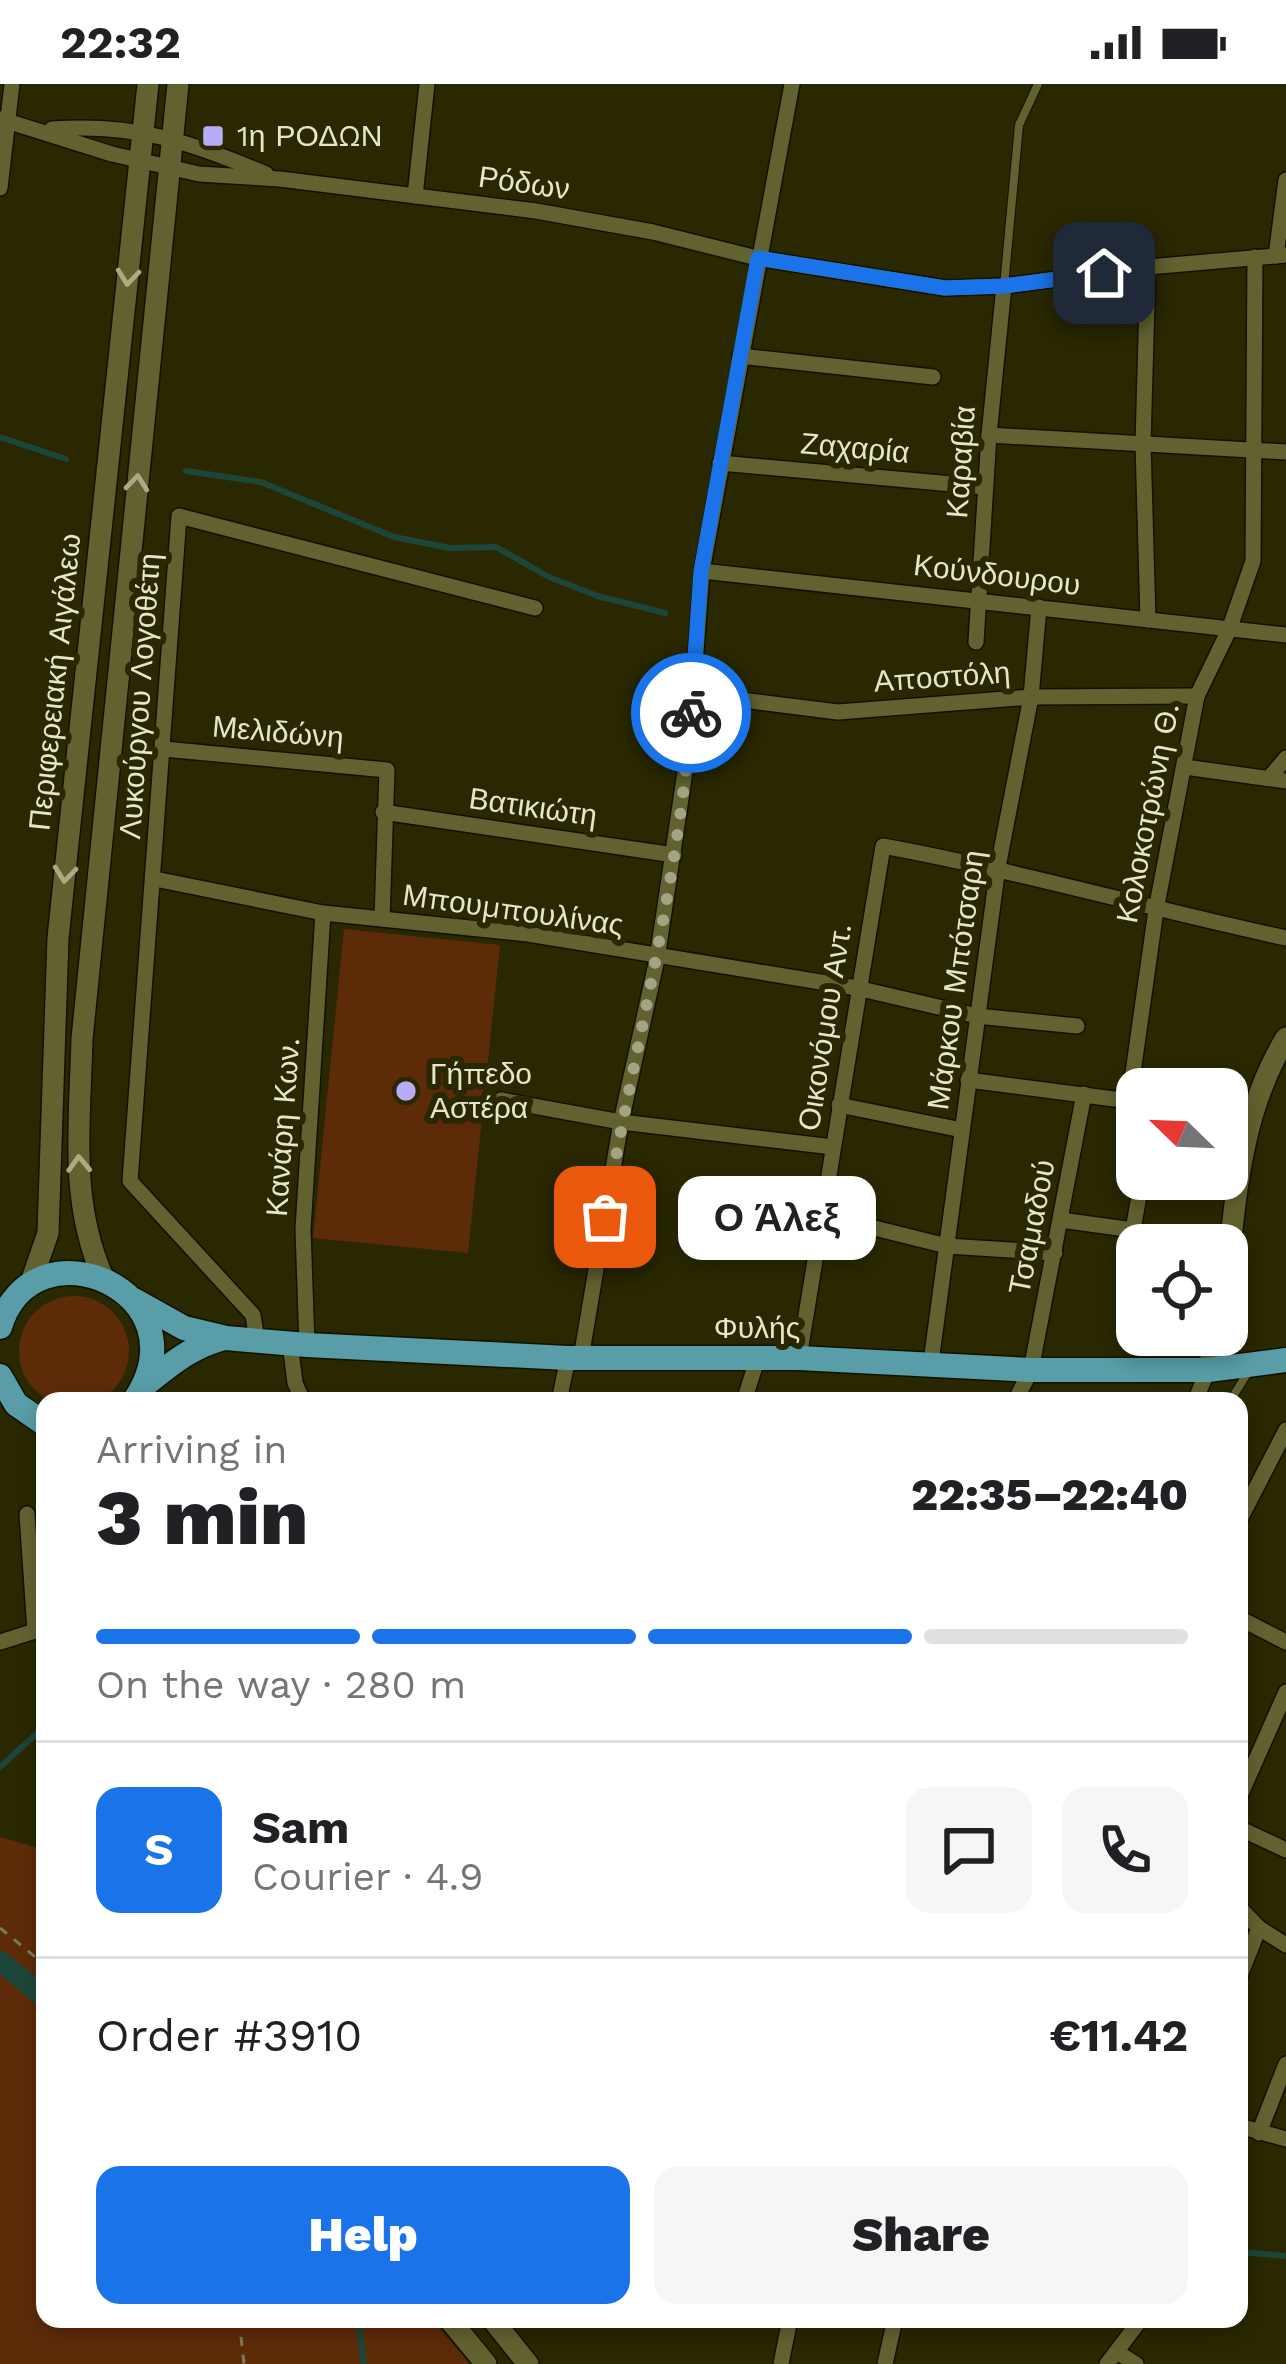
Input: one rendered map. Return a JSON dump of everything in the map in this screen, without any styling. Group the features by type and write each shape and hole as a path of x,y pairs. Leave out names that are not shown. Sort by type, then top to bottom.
{"main road":[{"name":"Περιφερειακή Αιγάλεω","path":"30,1285 48,1233 58,938 148,84"},
{"name":"Περιφερειακή Αιγάλεω","path":"103,1277 85,1233 81,1198 82,1040 178,84"},
{"path":"1248,1102 1282,1051"},
{"path":"1,1322 30,1285 66,1273 103,1277"},
{"name":"Φυλής","path":"103,1277 184,1328 226,1338 298,1344 575,1358 931,1362 1031,1370 1208,1370 1286,1360"},
{"path":"134,1300 149,1325 153,1355 140,1392"},
{"name":"Φυλής","path":"141,1392 184,1354 202,1343 226,1338"},
{"path":"1208,1370 1212,1356"},
{"path":"0,1376 27,1415"},
{"path":"456,2328 486,2364"},
{"path":"499,2328 528,2364"}],"street":[{"path":"0,188 4,120 12,84"},
{"path":"416,196 427,84"},
{"path":"562,1392 575,1358 657,958 693,694 701,571 791,84"},
{"name":"Ρόδων","path":"4,120 199,174 280,179 618,225 758,258 945,288 1004,286 1281,256"},
{"name":"Ρόδων","path":"43,129 143,130 280,179"},
{"path":"1281,256 1286,180"},
{"name":"Κολοκοτρώνη Θ.","path":"1137,1068 1156,910 1197,696 1229,630 1253,561 1255,257"},
{"path":"1148,267 1143,442 1148,620"},
{"name":"Καραβία","path":"976,641 988,435 1004,286"},
{"path":"740,356 934,376"},
{"path":"988,435 1286,452"},
{"name":"Ζαχαρία","path":"720,463 985,488"},
{"name":"Λυκούργου Λογοθέτη","path":"257,1340 253,1315 130,1181 178,516 535,608"},
{"name":"Κούνδουρου","path":"701,571 1286,635"},
{"name":"Μάρκου Μπότσαρη","path":"931,1362 998,867 1030,697 1040,607"},
{"name":"Αποστόλη","path":"693,694 838,712 1030,697 1197,696"},
{"name":"Μελιδώνη","path":"164,749 387,770 383,812"},
{"path":"1185,767 1278,779 1286,758"},
{"path":"382,919 383,812"},
{"name":"Βατικιώτη","path":"383,812 674,855"},
{"name":"Οικονόμου Αντ.","path":"799,1358 883,847 998,867"},
{"path":"998,867 1156,910 1286,938"},
{"name":"Μπουμπουλίνας","path":"154,879 323,913 528,934 857,988 977,1016 1077,1026"},
{"name":"Κανάρη Κων.","path":"299,1392 295,1383 323,913"},
{"path":"968,1080 1116,1099"},
{"name":"Τσαμαδού","path":"1020,1392 1031,1370 1084,1094"},
{"path":"501,1100 621,1122 833,1147"},
{"path":"839,1106 962,1130"},
{"path":"1061,1220 1133,1230 1138,1200"},
{"path":"822,1215 947,1246 1055,1253"},
{"path":"747,1392 758,1357"},
{"path":"1199,1392 1208,1370"},
{"path":"1248,1504 1286,1430"},
{"path":"0,1642 35,1631 27,1514"},
{"path":"1248,1623 1286,1642"},
{"path":"1248,1778 1286,1692"},
{"path":"1248,1832 1286,1850"},
{"path":"1248,1916 1286,1945"},
{"path":"1248,1956 1259,1928"},
{"path":"1259,2133 1286,2064"},
{"path":"1248,2129 1286,2139"},
{"path":"781,2364 788,2328"},
{"path":"885,2364 893,2328"},
{"path":"1134,2328 1112,2358 1136,2364"}],"lane":[{"path":"1004,286 1019,125 1038,84"},
{"path":"1236,1392 1252,1364"}],"path":[{"path":"0,1928 36,1958"},
{"path":"240,2328 244,2364"}],"shaded area":[{"name":"Γήπεδο Αστέρα","path":"344,929 500,945 468,1253 313,1238"},
{"path":"63,1297 85,1297 104,1306 113,1312 128,1340 128,1362 110,1392 38,1392 20,1362 20,1340 29,1321 35,1312"},
{"path":"0,1837 36,1847 36,2328 439,2328 470,2364 0,2364"}],"waterway":[{"path":"0,437 66,459"},
{"path":"186,471 261,482 394,537 450,548 496,547 549,577 598,596 665,613"},
{"path":"0,1767 36,1734"},
{"path":"0,1961 36,1991"},
{"path":"1248,2253 1286,2256"},
{"path":"359,2328 364,2364"}],"way so far":[{"path":"605,1217 657,958 691,713"}],"place":[{"name":"1η ΡΟΔΩΝ","path":"213,136"},
{"name":"Γήπεδο Αστέρα","path":"406,1091"},
{"name":"Ο Άλεξ","path":"605,1217"}],"route":[{"path":"691,713 701,571 758,258 945,288 1104,273"}]}
